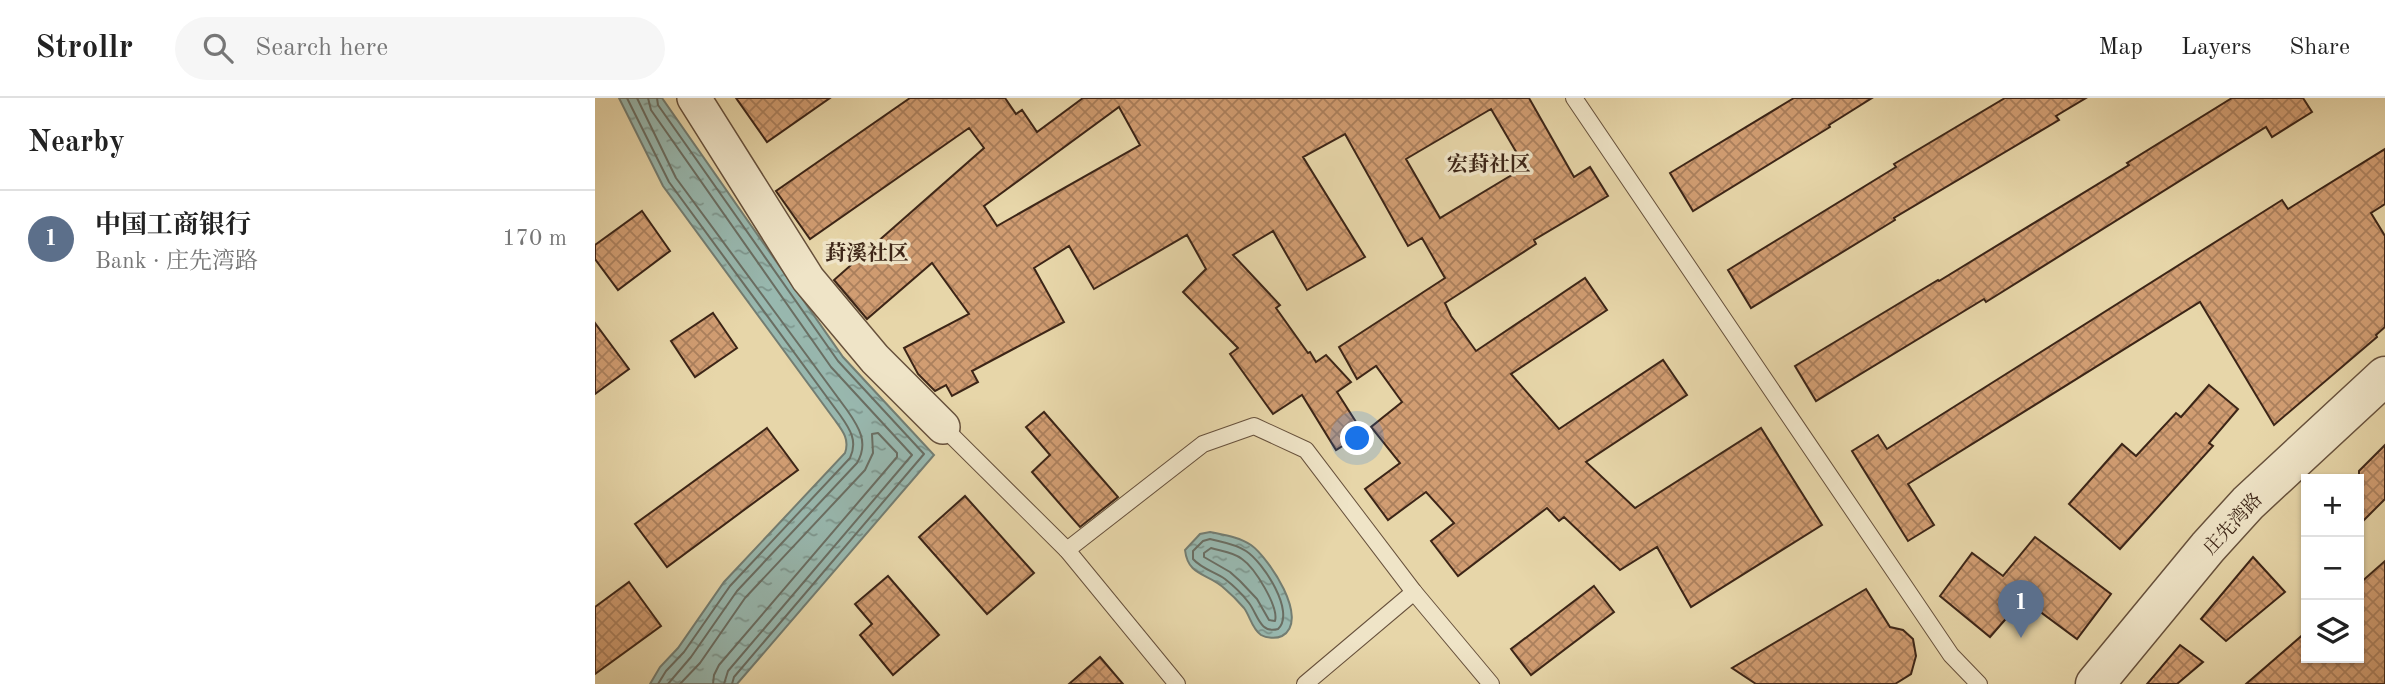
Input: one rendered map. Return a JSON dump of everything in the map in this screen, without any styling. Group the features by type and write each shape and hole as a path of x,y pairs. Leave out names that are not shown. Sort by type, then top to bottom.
{"street":[{"path":"694,98 808,279 875,359 943,428"},
{"name":"庄先湾路","path":"2095,684 2208,547 2248,503 2385,376"}],"lane":[{"path":"1574,98 1951,656 1979,684"},
{"path":"1067,550 1203,444 1254,426 1306,450 1414,592 1491,684"},
{"path":"943,428 1067,550 1177,684"},
{"path":"1305,684 1414,592"}],"water":[{"path":"619,98 662,98 843,357 934,455 737,684 650,684 724,582 845,453 846,439 663,186"},
{"path":"1210,532 1251,545 1276,575 1284,589 1292,617 1290,628 1282,636 1271,638 1261,635 1235,598 1190,565 1185,550 1200,534"}],"building":[{"path":"736,98 830,98 767,142"},
{"path":"910,98 1005,98 1016,114 1022,110 1037,132 1083,98 1529,98 1574,177 1590,167 1608,196 1534,240 1536,244 1445,303 1451,316 1476,351 1585,278 1607,310 1511,374 1559,429 1663,360 1687,395 1586,462 1635,508 1761,428 1822,525 1691,607 1657,547 1620,570 1564,517 1559,521 1547,508 1458,576 1431,541 1454,523 1426,492 1388,520 1365,489 1400,463 1371,427 1402,402 1376,366 1357,379 1339,347 1445,278 1422,238 1408,246 1345,134 1303,157 1365,257 1307,290 1273,231 1233,255 1280,305 1276,308 1316,362 1326,355 1351,382 1337,392 1363,433 1336,450 1302,395 1273,414 1230,354 1238,348 1183,292 1206,269 1187,235 1094,289 1069,246 1034,268 1064,322 972,371 978,382 952,396 946,385 935,391 918,374 904,348 969,314 932,263 867,319 834,280 984,148 969,128 810,239 776,191","holes":["1119,107 1140,145 997,226 984,206","1491,109 1525,167 1440,218 1406,159"]},
{"path":"1794,98 1872,98 1829,125 1830,127 1693,211 1670,173"},
{"path":"2005,98 2086,98 2056,116 2059,120 1894,218 1895,220 1751,308 1728,270 1896,167 1894,164"},
{"path":"2232,98 2303,98 2312,112 2272,137 2266,127 1986,302 1984,299 1816,401 1795,366 2129,165 2127,163"},
{"path":"2385,149 2385,204 2371,213 2385,236 2385,327 2377,337 2274,425 2200,302 1908,484 1934,525 1908,541 1852,451 1878,435 1887,449 2282,200 2288,209"},
{"path":"642,211 670,251 618,290 595,259 595,245"},
{"path":"713,313 737,348 695,377 671,341"},
{"path":"595,323 629,369 595,394"},
{"path":"2209,385 2238,409 2209,443 2213,446 2120,549 2069,504 2122,444 2136,456 2176,413 2181,417"},
{"path":"1044,412 1118,497 1080,527 1032,472 1050,455 1026,427"},
{"path":"767,428 798,470 667,567 635,524"},
{"path":"2385,445 2385,499 2364,520 2364,474 2359,474"},
{"path":"965,496 1034,573 987,614 919,537"},
{"path":"2035,537 2111,594 2077,639 2023,599 1990,637 1940,596 1972,553 2003,576"},
{"path":"2253,557 2285,592 2226,641 2201,619"},
{"path":"2385,561 2385,684 2246,684 2301,636 2301,663 2364,663 2364,580"},
{"path":"888,576 939,635 893,675 860,635 872,624 855,604"},
{"path":"629,582 661,626 595,674 595,607"},
{"path":"1594,586 1614,612 1531,675 1511,649"},
{"path":"1866,589 1890,627 1903,630 1913,639 1916,656 1911,674 1895,684 1756,684 1732,668"},
{"path":"2180,645 2203,662 2177,684 2147,684"},
{"path":"1100,657 1123,684 1069,684"}],"place":[{"name":"中国工商银行","path":"2021,638"}],"district":[{"name":"宏葑社区","path":"1489,164"},
{"name":"葑溪社区","path":"867,253"}]}
